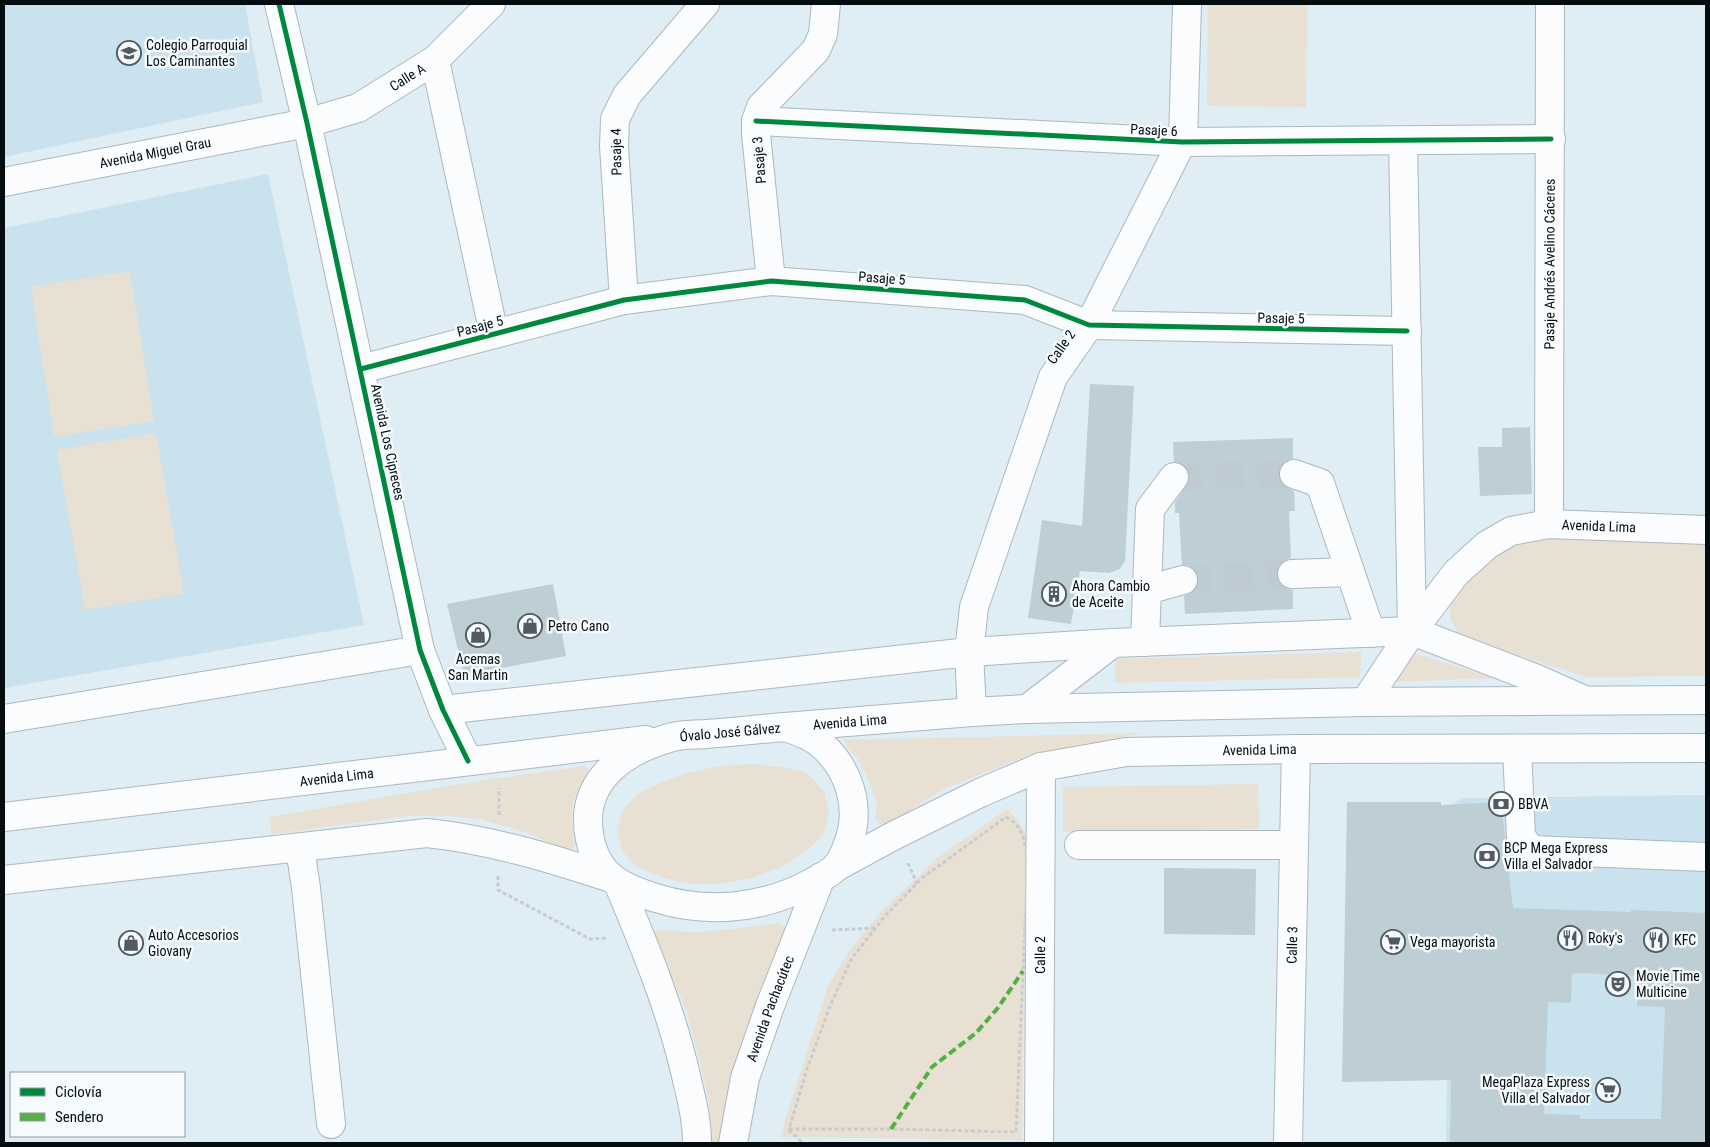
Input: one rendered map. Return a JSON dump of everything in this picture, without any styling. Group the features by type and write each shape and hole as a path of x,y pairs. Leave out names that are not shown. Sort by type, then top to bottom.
{"street":[{"name":"Avenida Los Cipreces","path":"279,4 361,369 420,650 443,710 468,761"},
{"name":"Calle A","path":"307,123 358,108 435,60 491,4"},
{"name":"Pasaje 4","path":"624,300 614,146 616,119 627,95 705,4"},
{"name":"Pasaje 3","path":"771,281 756,121 761,107 816,50 823,34 826,4"},
{"name":"Calle 2","path":"972,712 969,652 974,607 1053,377 1089,325 1183,140 1187,4"},
{"name":"Pasaje Andrés Avelino Cáceres","path":"1549,524 1550,4"},
{"path":"435,60 494,334"},
{"name":"Pasaje 6","path":"756,121 1182,142 1551,139"},
{"name":"Avenida Miguel Grau","path":"4,182 307,123"},
{"path":"1404,141 1412,632"},
{"name":"Pasaje 5","path":"361,369 624,300 771,281 1025,300 1089,325 1407,331"},
{"path":"1294,474 1320,483 1371,633"},
{"path":"1145,642 1150,509 1174,477"},
{"name":"Avenida Lima","path":"1365,702 1412,632 1456,574 1487,545 1512,531 1549,524 1706,530"},
{"path":"1292,574 1350,572"},
{"path":"1146,590 1183,580"},
{"path":"443,710 969,652 1113,643 1412,632 1537,679 1582,700"},
{"path":"1027,709 1113,643"},
{"path":"4,719 420,650"},
{"name":"Avenida Lima","path":"785,727 1027,709 1365,702 1706,700"},
{"name":"Óvalo José Gálvez","path":"613,880 598,863 588,832 588,815 592,798 599,782 609,769 622,758 637,750 670,737 785,727 804,734 821,744 835,759 846,776 852,795 854,814 852,833 846,851 828,872"},
{"name":"Avenida Lima","path":"4,817 670,737"},
{"path":"1517,748 1522,837 1532,850 1706,857"},
{"name":"Avenida Lima","path":"828,872 895,835 980,792 1041,767 1126,752 1296,749 1706,748"},
{"name":"Calle 3","path":"1288,1143 1296,749"},
{"name":"Calle 2","path":"1039,1143 1041,767"},
{"path":"4,880 427,833 498,844 551,858 613,880 644,895 700,908 753,904 777,898 800,889 828,872"},
{"path":"1079,845 1294,845"},
{"path":"300,848 331,1124"},
{"name":"Avenida Pachacútec","path":"734,1143 745,1078 770,1006 828,872"},
{"path":"613,880 656,975 682,1055 697,1124 697,1143"}],"path":[{"path":"498,844 500,757"},
{"path":"1006,817 1016,822 1021,832 1028,858 1016,1132 891,1129 789,1130 807,1069 830,1006 852,958 886,916 922,878 1006,817"},
{"path":"789,1130 803,1143"}],"shaded area":[{"name":"Colegio Parroquial Los Caminantes","path":"4,4 245,4 263,102 4,157"},
{"path":"1208,4 1307,4 1306,107 1207,106"},
{"path":"268,174 364,625 4,688 4,228"},
{"path":"130,271 154,421 54,437 31,287"},
{"path":"156,433 184,593 85,610 57,450"},
{"path":"1546,538 1706,538 1706,676 1587,677 1463,638 1452,622 1450,612 1452,602 1465,582 1508,547 1519,542"},
{"path":"1407,651 1494,678 1387,682"},
{"path":"1361,652 1360,677 1115,683 1115,659"},
{"path":"1144,733 1029,755 944,789 888,824 880,824 875,818 877,803 868,779 858,759 846,746 845,740"},
{"path":"752,764 806,772 824,791 829,814 823,835 806,851 783,866 755,877 721,884 690,884 664,878 637,867 623,852 617,831 622,811 636,795 660,783 687,773 720,766"},
{"path":"585,766 588,770 587,774 575,796 573,805 572,822 575,845 570,851 525,832 479,819 448,816 409,816 272,834 269,817 478,781"},
{"path":"1258,784 1259,829 1063,832 1063,787"},
{"path":"1706,795 1706,1143 1446,1143 1450,806 1463,798"},
{"path":"1007,809 1018,820 1026,834 1022,1140 780,1137 828,986 848,952 882,911 937,858"},
{"path":"779,923 785,927 785,930 747,1027 726,1104 723,1143 710,1143 709,1103 687,1012 652,931 689,932 737,929"}],"building":[{"path":"1090,384 1134,386 1125,561 1120,569 1109,573 1080,571 1071,624 1028,618 1042,520 1082,526"},
{"path":"1530,427 1532,494 1480,496 1478,447 1502,447 1502,428"},
{"path":"1293,438 1293,459 1283,463 1279,468 1279,476 1283,485 1294,491 1295,511 1289,511 1291,558 1283,561 1278,566 1276,574 1279,583 1285,588 1293,590 1293,609 1185,614 1184,596 1194,591 1198,584 1198,576 1194,569 1187,565 1182,565 1179,513 1175,513 1175,502 1190,478 1188,470 1184,465 1174,462 1173,442"},
{"path":"553,584 566,656 464,675 447,604"},
{"path":"1347,802 1441,802 1441,805 1501,802 1513,908 1706,913 1706,1143 1450,1143 1451,1080 1342,1082","holes":["1572,974 1638,976 1637,1006 1665,1007 1661,1119 1580,1119 1580,1115 1544,1114 1548,1002 1571,1003"]},
{"path":"1164,868 1256,869 1255,935 1164,934"}],"tunnel":[{"path":"1174,477 1294,474"},
{"path":"1183,580 1292,574"}],"marked path":[{"path":"891,1129 932,1067 976,1033 997,1009 1023,971"}],"cycle path":[{"path":"279,4 307,123 420,650 443,710 468,761"},
{"path":"756,121 1182,142 1551,139"},
{"path":"361,369 624,300 771,281 1025,300 1089,325 1407,331"}],"place":[{"name":"Colegio Parroquial Los Caminantes","path":"129,53"},
{"name":"Ahora Cambio de Aceite","path":"1054,594"},
{"name":"Petro Cano","path":"530,626"},
{"name":"Acemas San Martin","path":"478,635"},
{"name":"BBVA","path":"1501,804"},
{"name":"BCP Mega Express Villa el Salvador","path":"1487,856"},
{"name":"Roky's","path":"1570,938"},
{"name":"KFC","path":"1656,940"},
{"name":"Vega mayorista","path":"1393,942"},
{"name":"Auto Accesorios Giovany","path":"131,943"},
{"name":"Movie Time Multicine","path":"1618,984"},
{"name":"MegaPlaza Express Villa el Salvador","path":"1608,1090"}]}
